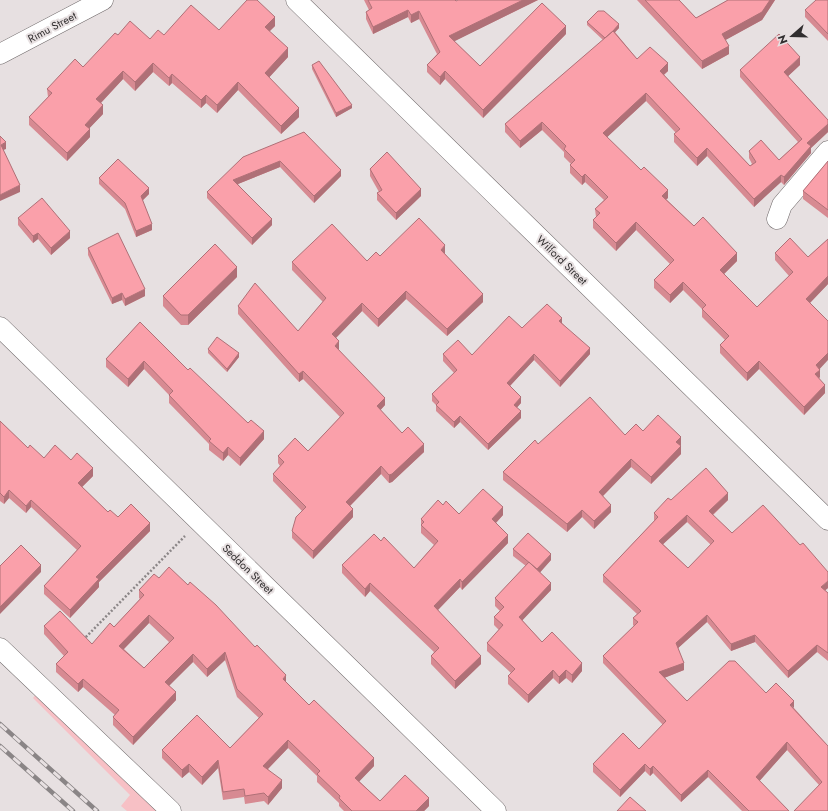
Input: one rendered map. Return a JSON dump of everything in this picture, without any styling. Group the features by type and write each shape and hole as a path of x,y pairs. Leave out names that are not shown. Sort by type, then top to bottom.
{"street":[{"name":"Rimu Street","path":"0,54 103,0"},
{"name":"Wilford Street","path":"296,0 828,520"},
{"path":"776,219 782,205 828,151"},
{"name":"Seddon Street","path":"0,327 496,811"},
{"path":"0,648 171,811"}],"path":[{"path":"81,643 199,522"}],"shaded area":[{"path":"39,691 161,811 127,811 121,806 130,795 33,698"}],"building":[{"path":"247,0 257,0 275,17 265,27 288,48 265,73 299,108 281,126 238,82 217,105 206,95 201,100 172,74 169,78 153,63 135,82 123,71 96,99 103,105 85,125 90,129 67,153 29,117 52,93 47,89 75,59 83,67 115,33 118,35 130,21 150,39 158,30 164,35 191,5 219,30"},
{"path":"368,0 523,0 449,36 480,66 542,3 566,26 483,110 445,71 440,77 427,65 440,52 419,11 411,15 408,10 373,27 366,12 372,8"},
{"path":"645,0 679,0 696,18 728,0 770,0 762,12 722,34 729,46 702,61"},
{"path":"816,0 828,0 828,34 805,10"},
{"path":"598,11 604,11 619,24 605,38 587,22"},
{"path":"613,31 637,59 650,47 668,63 660,71 750,166 756,162 749,151 761,140 779,160 802,139 740,70 779,34 800,57 784,72 828,120 828,124 807,143 811,146 784,177 781,175 754,199 707,148 697,158 674,134 680,129 646,93 603,133 641,170 644,167 668,190 662,196 694,226 703,217 737,253 720,270 757,307 793,272 775,253 790,238 808,257 828,239 828,276 806,299 828,321 828,353 816,365 820,370 815,374 825,385 804,407 759,361 747,373 720,345 729,336 702,309 706,305 683,282 670,295 654,280 674,260 636,222 616,243 593,220 600,213 595,209 608,197 585,174 582,177 570,165 575,160 564,149 566,146 542,122 520,141 505,124"},
{"path":"319,61 352,105 336,113 312,65"},
{"path":"304,132 341,170 314,196 280,161 233,180 272,219 252,238 207,192 243,157"},
{"path":"0,136 6,142 1,145 20,185 0,195"},
{"path":"387,152 421,189 396,213 377,193 382,190 370,169"},
{"path":"118,159 149,188 141,196 152,224 136,231 125,203 99,178"},
{"path":"828,161 828,210 803,191"},
{"path":"42,198 70,231 51,248 38,233 33,236 18,218"},
{"path":"419,218 445,245 441,250 483,294 447,329 406,291 378,319 362,303 332,334 339,341 335,346 385,398 377,406 402,433 408,427 424,444 392,474 389,475 381,466 346,502 353,509 313,551 292,531 296,517 306,507 273,474 284,462 278,456 295,438 308,451 344,413 303,371 299,374 238,306 255,283 298,331 326,298 292,262 332,224 367,261 376,252 380,256"},
{"path":"118,233 145,289 125,299 122,293 112,298 88,248"},
{"path":"215,244 237,267 188,315 181,315 163,296"},
{"path":"547,304 562,318 559,321 590,348 560,381 534,354 507,383 521,397 514,405 521,411 488,444 460,416 454,422 436,405 439,402 432,394 457,370 443,354 458,340 472,355 509,316 522,328"},
{"path":"140,322 188,370 190,368 248,423 251,420 264,431 240,458 228,447 223,453 209,441 211,439 169,395 173,391 144,361 128,379 106,359"},
{"path":"217,337 239,353 227,369 208,349"},
{"path":"590,397 625,435 636,424 643,431 658,415 681,437 676,442 681,446 651,477 631,459 599,492 611,505 594,521 582,510 567,524 503,472 535,440 538,444"},
{"path":"0,421 28,448 30,445 44,458 55,445 71,460 77,453 93,468 78,483 108,512 110,510 118,517 131,504 150,523 96,577 99,579 70,610 44,586 81,546 31,500 26,506 9,490 4,497 0,493"},
{"path":"706,468 728,493 709,511 732,533 763,505 800,545 803,543 828,572 828,581 821,587 828,593 828,653 817,645 788,671 755,635 731,644 707,615 676,643 684,663 659,672 687,701 729,661 735,661 766,693 776,683 794,701 790,705 828,746 828,811 794,811 822,782 787,742 756,777 789,811 749,811 708,770 681,795 653,766 650,769 645,764 620,790 593,764 623,733 639,749 666,721 603,656 638,622 633,618 641,611 603,575 658,517 654,513 668,498 671,500","holes":["687,515 714,541 688,568 659,541"]},
{"path":"483,489 503,507 492,519 508,535 462,582 460,579 434,606 481,656 455,681 431,656 439,648 370,583 365,589 342,565 374,534 381,541 384,537 414,568 438,541 421,525 424,522 421,519 438,500 443,505 446,501 459,514"},
{"path":"528,533 551,554 537,569 513,549"},
{"path":"21,545 41,565 0,607 0,566"},
{"path":"529,562 551,583 519,617 542,642 552,632 582,663 572,675 566,670 559,677 553,670 528,695 508,676 515,669 487,643 503,625 494,617 504,607 495,598"},
{"path":"169,567 188,585 190,582 216,605 255,647 257,645 286,675 283,679 309,705 314,700 374,758 355,778 380,801 405,775 429,798 416,811 352,811 339,798 340,796 317,774 320,771 288,740 263,766 282,780 268,797 264,793 245,796 244,789 223,792 218,760 202,777 189,764 182,770 162,750 197,715 230,748 263,714 237,689 225,652 207,669 193,654 165,682 176,692 133,737 113,717 119,710 83,679 78,684 56,664 68,652 44,626 60,611 92,644 110,623 114,627 144,595 139,590 154,574 159,578","holes":["149,615 174,638 144,668 119,646"]},
{"path":"630,797 646,811 617,811"}],"railway":[{"path":"0,724 97,811"},
{"path":"0,746 73,811"}]}
